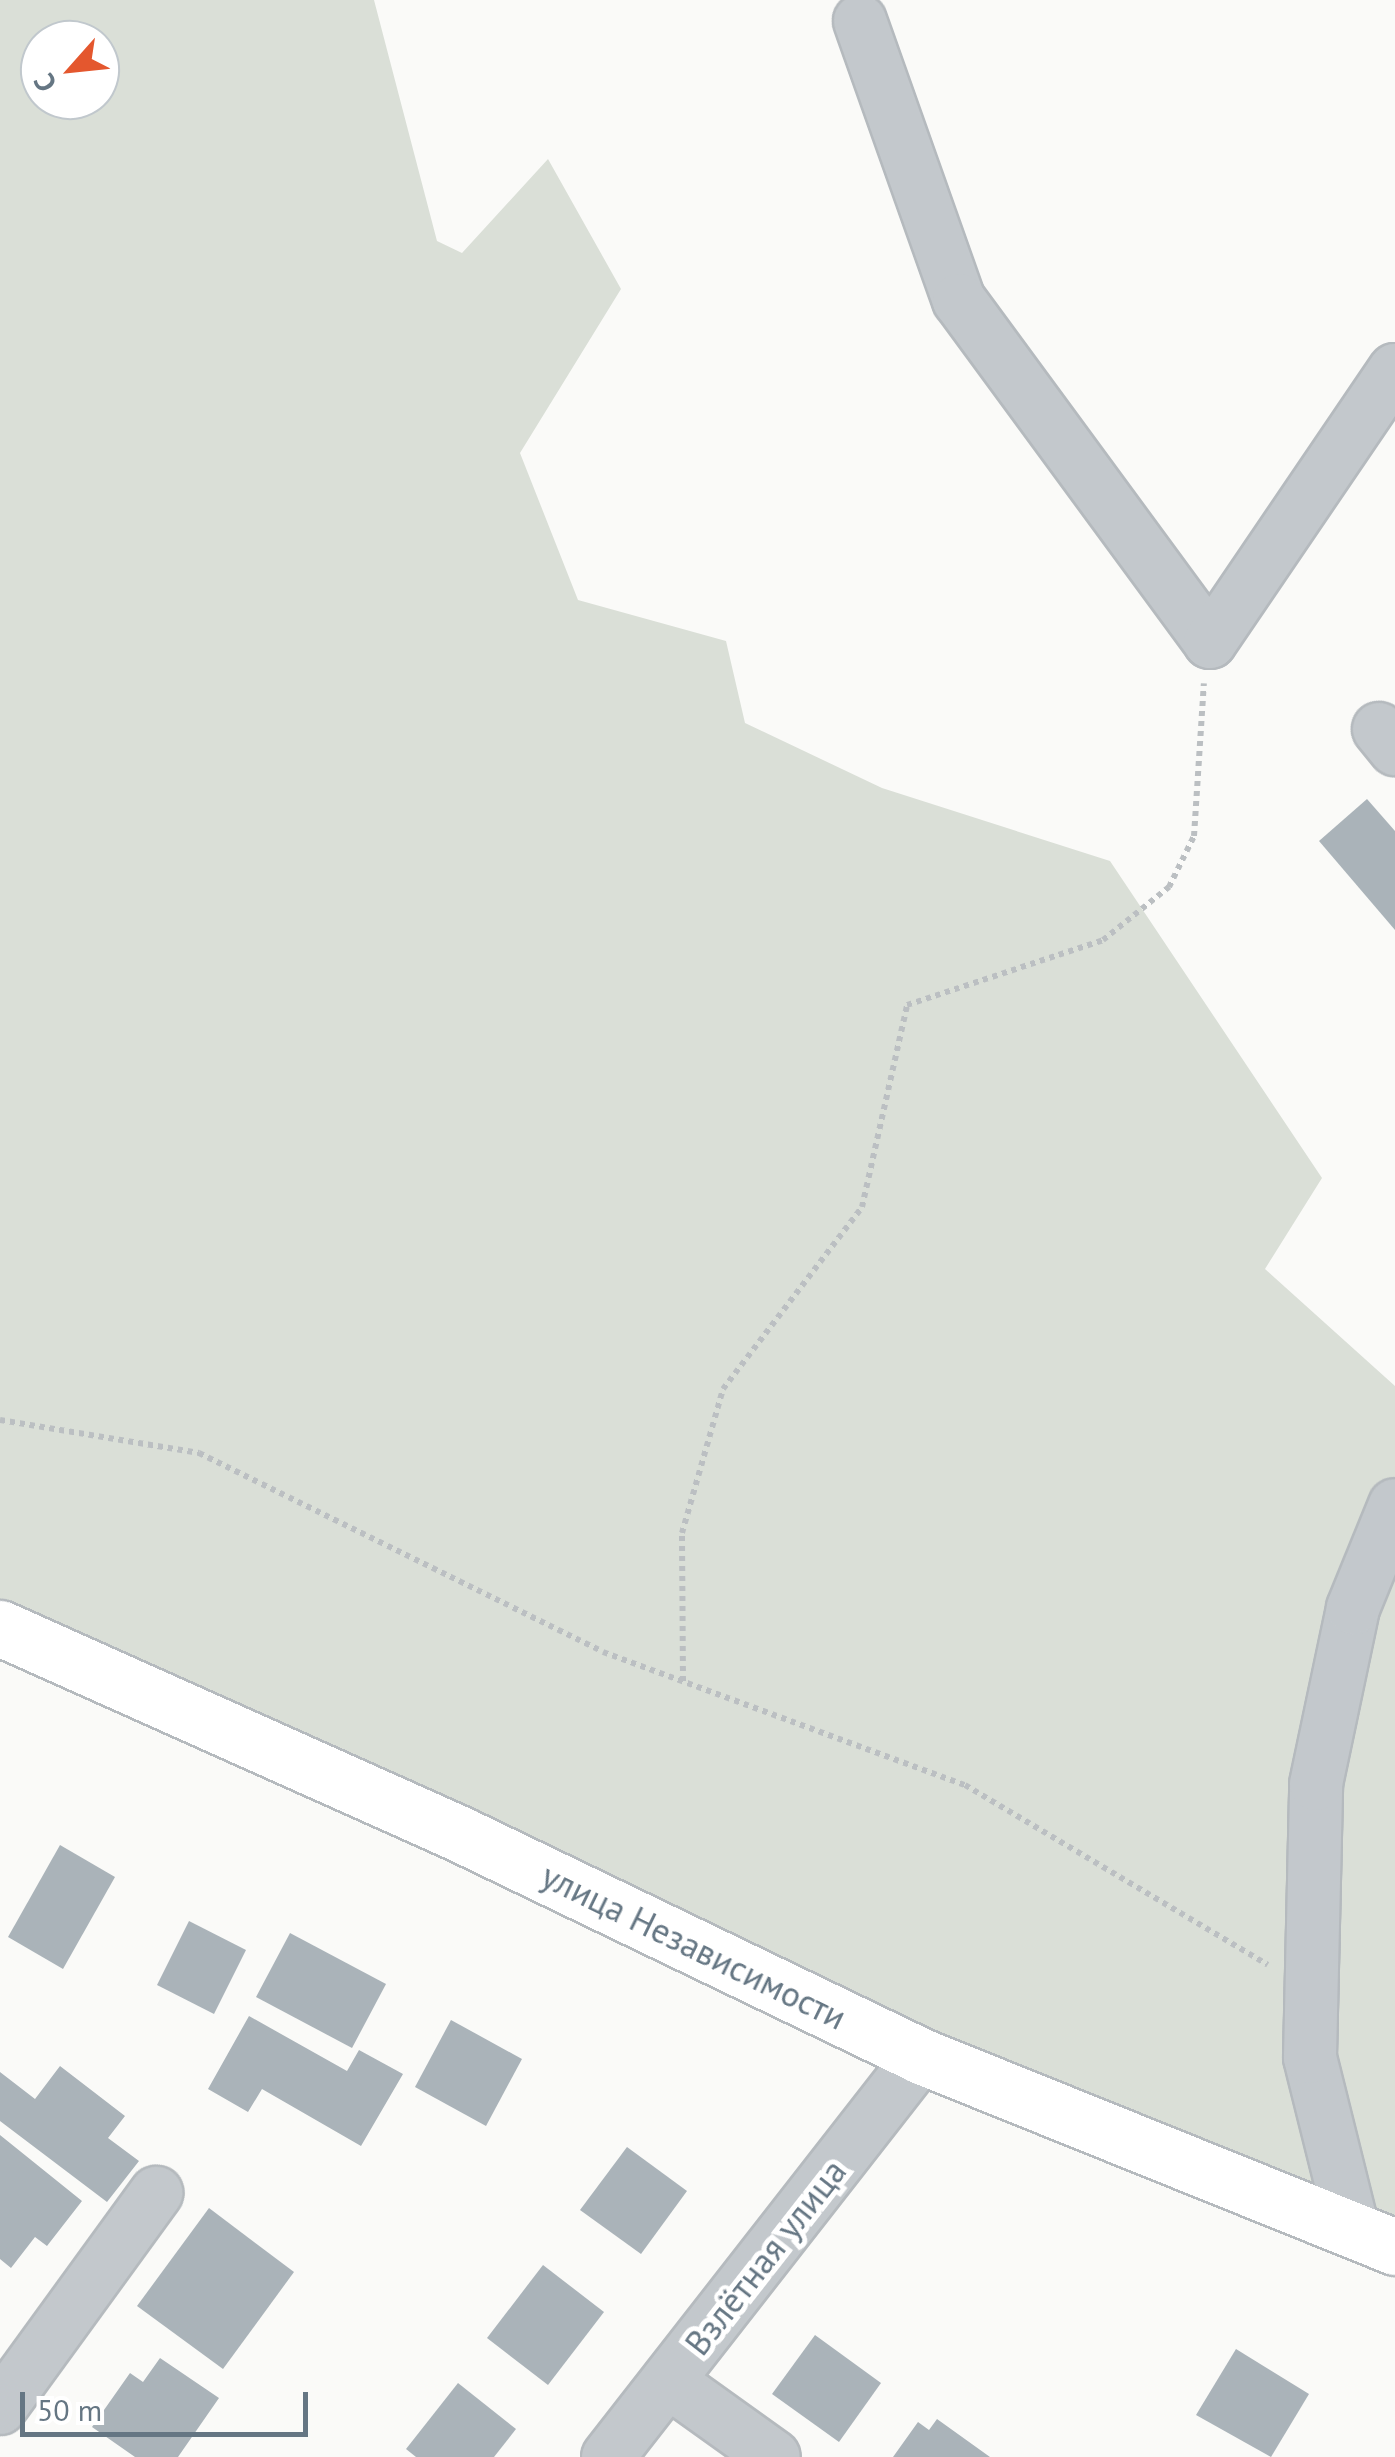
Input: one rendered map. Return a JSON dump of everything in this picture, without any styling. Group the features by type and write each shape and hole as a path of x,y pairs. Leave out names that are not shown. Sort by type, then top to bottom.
{"main road":[{"name":"улица Независимости","path":"0,1628 460,1834 921,2056 1374,2239"}],"street":[{"path":"860,22 958,300 1210,642 1395,370"},
{"path":"1374,2239 1321,2119 1306,1982 1322,1739 1354,1608 1395,1505"},
{"name":"Взлётная улица","path":"608,2457 921,2056"},
{"path":"0,2408 156,2193"},
{"path":"668,2380 774,2457"}],"path":[{"path":"683,1681 682,1533 723,1389 862,1207 907,1005 1104,940 1169,886 1194,836 1210,642"},
{"path":"0,1420 199,1453 603,1652 966,1785 1306,1982"}],"shaded area":[{"path":"0,0 374,0 437,241 462,253 548,159 621,289 520,453 578,600 726,641 745,723 882,788 1110,861 1322,1178 1265,1269 1395,1386 1395,2228 921,2056 0,1600"}],"building":[{"path":"1367,799 1395,831 1395,930 1319,841"},
{"path":"60,1845 115,1877 63,1969 8,1937"},
{"path":"189,1921 246,1950 214,2014 157,1985"},
{"path":"290,1933 386,1984 352,2048 256,1997"},
{"path":"249,2016 347,2071 359,2050 403,2074 361,2146 262,2089 248,2112 208,2089"},
{"path":"451,2020 522,2059 486,2126 415,2087"},
{"path":"60,2066 125,2116 108,2138 139,2161 107,2202 0,2121 0,2072 35,2099"},
{"path":"0,2135 82,2201 47,2246 35,2237 11,2268 0,2259"},
{"path":"627,2147 687,2191 641,2254 580,2210"},
{"path":"209,2208 294,2272 223,2369 137,2306"},
{"path":"543,2265 604,2312 548,2385 487,2338"},
{"path":"815,2335 881,2383 839,2442 772,2394"},
{"path":"1236,2349 1309,2394 1271,2457 1196,2415"},
{"path":"160,2358 219,2398 178,2457 135,2457 92,2427 130,2373 143,2382"},
{"path":"458,2383 516,2429 494,2457 416,2457 406,2449"},
{"path":"937,2419 990,2457 893,2457 918,2422 929,2430"}]}
